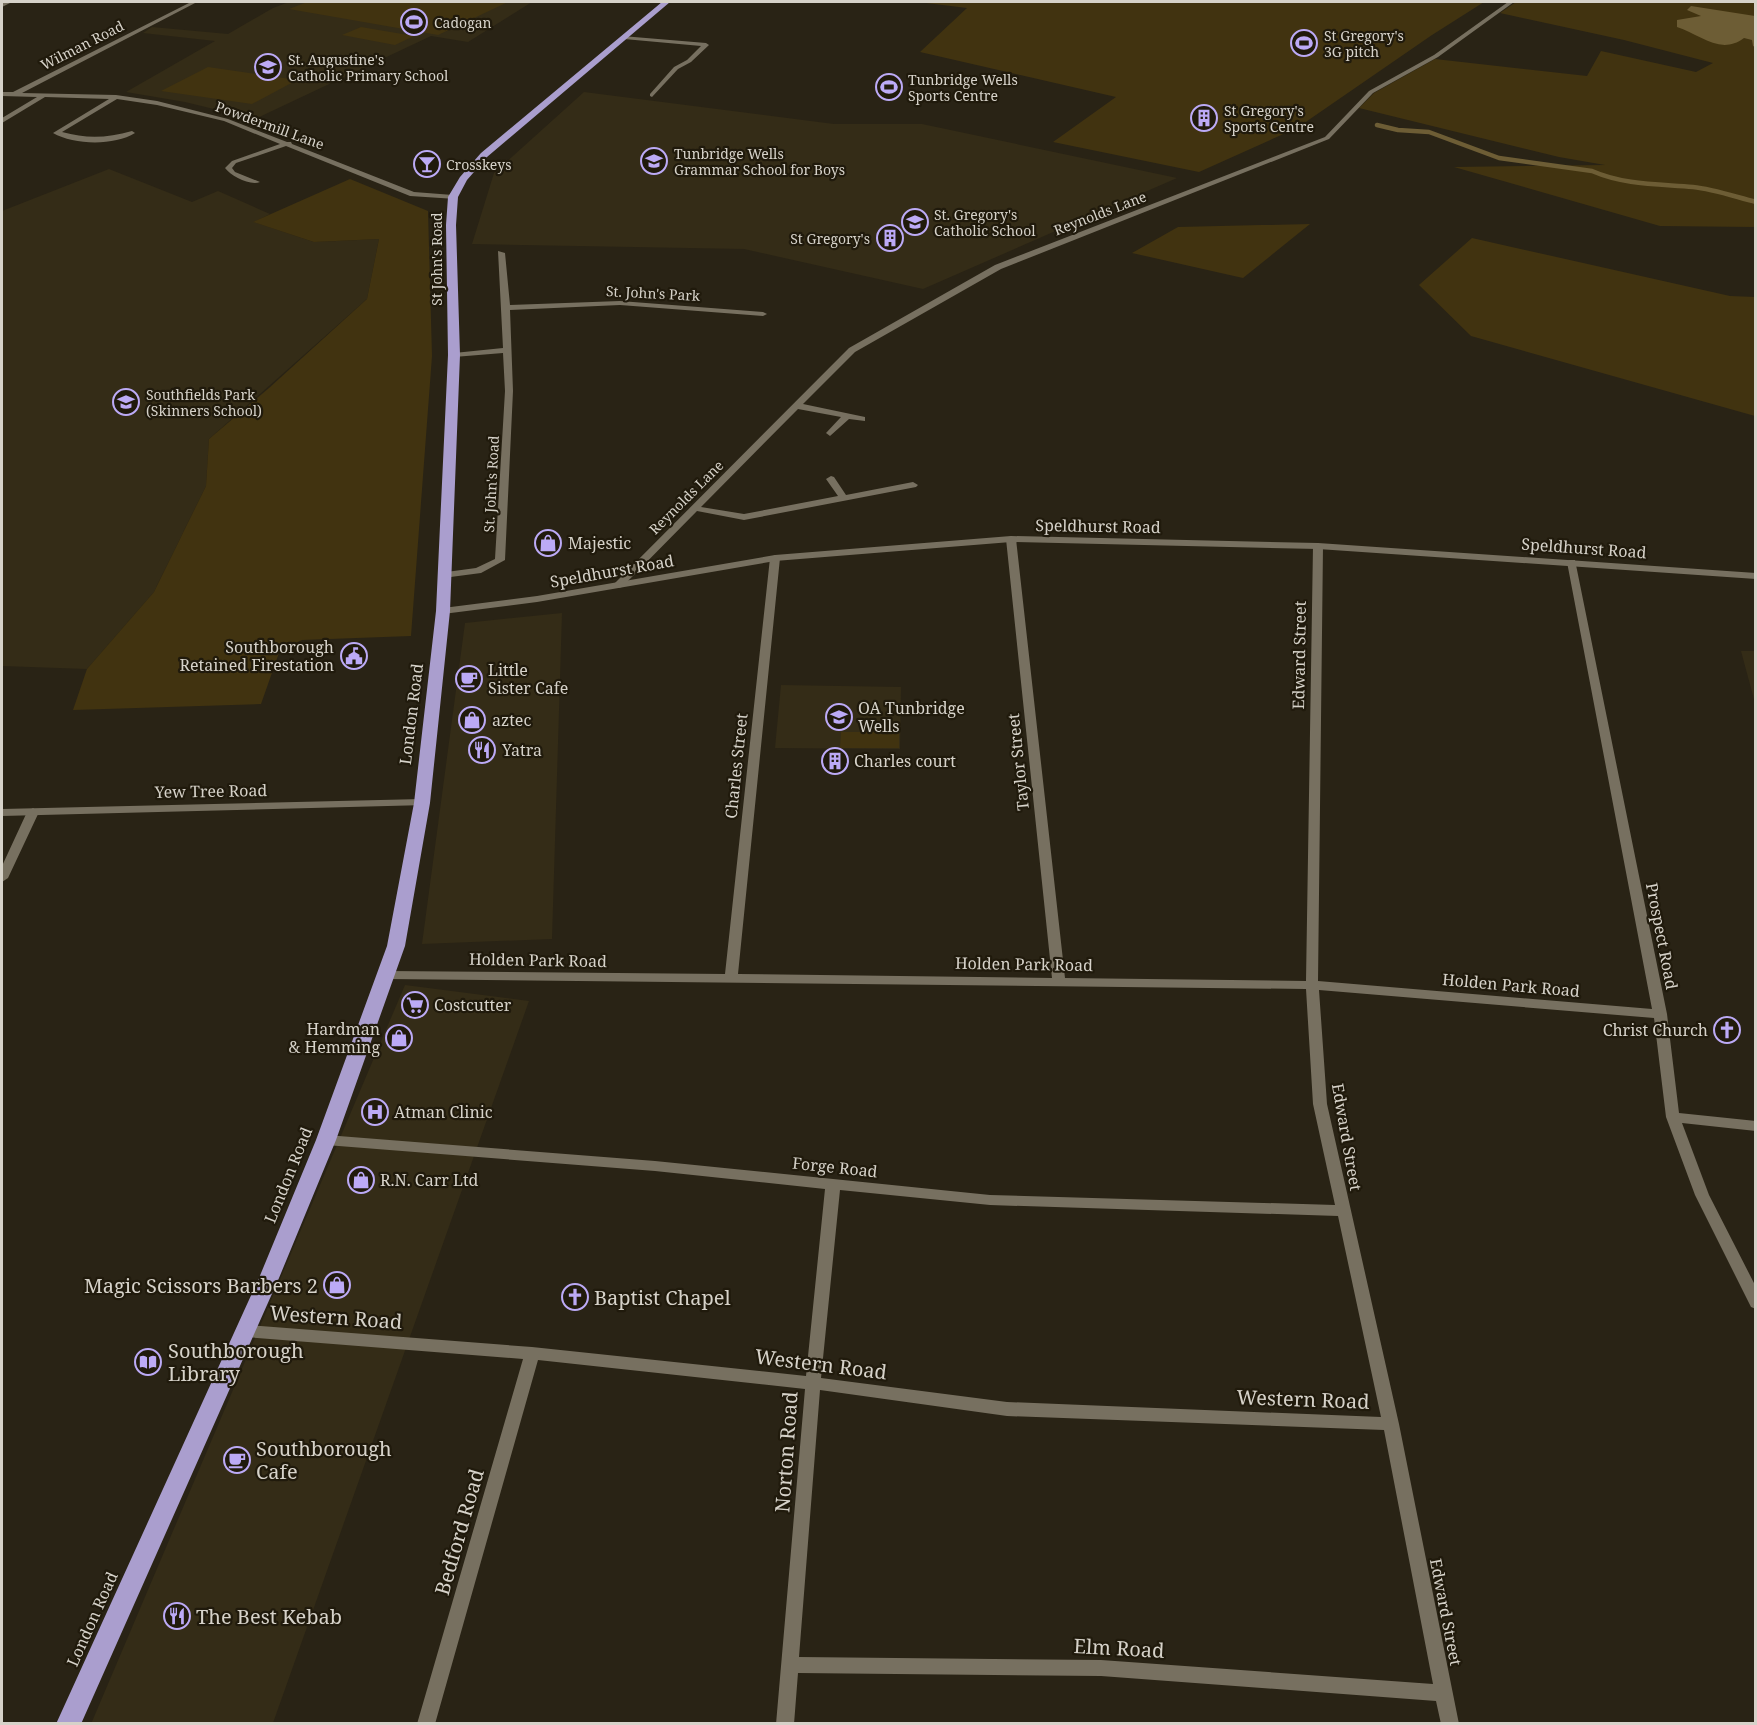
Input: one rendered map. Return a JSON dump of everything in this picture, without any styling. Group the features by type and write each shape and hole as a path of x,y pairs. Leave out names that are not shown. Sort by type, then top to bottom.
{"highway":[{"name":"St John's Road","path":"443,611 454,355 451,225 453,197 464,179 484,155 666,2"},
{"name":"London Road","path":"68,1724 246,1331 326,1140 387,975 396,946 422,803 435,702 443,611"}],"street":[{"path":"2,5 9,2"},
{"name":"Wilman Road","path":"14,94 194,2"},
{"name":"Reynolds Lane","path":"618,585 852,350 998,267 1327,138 1371,92 1436,56 1511,2"},
{"path":"624,37 706,45 689,61 676,68 652,95"},
{"name":"Powdermill Lane","path":"2,94 116,97 157,103 226,120 413,194 453,197"},
{"path":"2,121 46,95"},
{"path":"116,97 56,133 79,139 107,141 132,133"},
{"path":"256,182 233,173 228,168 234,162 289,143"},
{"name":"St. John's Road","path":"443,575 478,571 500,560 509,391 506,308 501,253"},
{"name":"St. John's Park","path":"506,308 620,303 763,314"},
{"path":"454,355 508,350"},
{"path":"798,406 862,419"},
{"path":"830,434 847,416"},
{"path":"831,479 844,498"},
{"path":"693,508 744,517 913,485"},
{"name":"Speldhurst Road","path":"443,611 618,585 775,558 1011,539 1318,546 1755,576"},
{"name":"Taylor Street","path":"1011,539 1059,981"},
{"name":"Edward Street","path":"1318,546 1312,986 1320,1104 1391,1424 1450,1724"},
{"name":"Charles Street","path":"731,978 775,558"},
{"name":"Prospect Road","path":"1572,562 1660,1014 1673,1117 1702,1195 1755,1303"},
{"name":"Yew Tree Road","path":"2,813 422,803"},
{"path":"2,878 33,812"},
{"name":"Holden Park Road","path":"387,975 1059,981 1312,986 1660,1014"},
{"path":"1673,1117 1755,1126"},
{"name":"Forge Road","path":"326,1140 655,1166 990,1200 1342,1211"},
{"name":"Norton Road","path":"785,1724 832,1185"},
{"name":"Western Road","path":"246,1331 532,1353 813,1383 1007,1409 1391,1424"},
{"name":"Bedford Road","path":"426,1724 532,1353"},
{"name":"Elm Road","path":"791,1665 1101,1668 1443,1693"}],"shaded area":[{"name":"St. Augustine's Catholic Primary School","path":"289,2 532,2 468,42 431,36 255,119 185,102 126,92 215,41 143,33 152,27 228,34 273,8"},
{"name":"Cadogan","path":"307,2 508,2 438,35 289,9"},
{"path":"918,2 1484,2 1297,128 1199,172 1053,142 1116,97 920,52 967,8"},
{"path":"1516,2 1755,2 1755,227 1660,226 1454,167 1605,165 1559,157 1359,108 1374,93 1435,59 1587,76 1601,51 1696,72 1713,63 1624,40 1500,13"},
{"path":"1691,6 1755,16 1755,47 1752,40 1744,38 1727,45 1710,42 1677,27 1677,20 1701,16 1687,10"},
{"path":"361,27 414,36 395,45 342,35"},
{"path":"208,67 297,80 252,104 161,91"},
{"path":"584,92 834,124 922,124 1177,178 923,289 744,249 472,244 494,173"},
{"name":"Southfields Park (Skinners School)","path":"109,169 192,202 218,191 270,214 254,222 314,242 379,239 367,299 209,439 206,486 154,592 87,669 2,666 2,211"},
{"path":"350,179 428,211 432,356 411,636 302,640 280,650 261,704 73,710 87,669 154,592 206,486 209,439 367,299 379,239 314,242 253,222"},
{"path":"1310,224 1243,278 1132,253 1178,227"},
{"path":"1472,238 1730,296 1755,297 1755,416 1471,336 1419,285"},
{"path":"562,613 552,939 422,944 465,623"},
{"path":"1741,651 1755,651 1755,703"},
{"name":"OA Tunbridge Wells","path":"781,685 901,687 900,749 775,748"},
{"path":"841,732 899,732 899,748 840,748"},
{"path":"405,985 529,1001 273,1723 91,1724"}],"waterway":[{"path":"1377,125 1398,130 1429,132 1499,158 1592,171 1629,181 1701,188 1756,202"}],"place":[{"name":"Cadogan","path":"414,22"},
{"name":"St Gregory's 3G pitch","path":"1304,43"},
{"name":"St. Augustine's Catholic Primary School","path":"268,67"},
{"name":"Tunbridge Wells Sports Centre","path":"889,87"},
{"name":"St Gregory's Sports Centre","path":"1204,118"},
{"name":"Tunbridge Wells Grammar School for Boys","path":"654,161"},
{"name":"Crosskeys","path":"427,164"},
{"name":"St. Gregory's Catholic School","path":"915,222"},
{"name":"St Gregory's","path":"890,238"},
{"name":"Southfields Park (Skinners School)","path":"126,402"},
{"name":"Majestic","path":"548,543"},
{"name":"Southborough Retained Firestation","path":"354,656"},
{"name":"Little Sister Cafe","path":"469,679"},
{"name":"OA Tunbridge Wells","path":"839,717"},
{"name":"aztec","path":"472,720"},
{"name":"Yatra","path":"482,750"},
{"name":"Charles court","path":"835,761"},
{"name":"Costcutter","path":"415,1005"},
{"name":"Christ Church","path":"1727,1030"},
{"name":"Hardman & Hemming","path":"399,1038"},
{"name":"Atman Clinic","path":"375,1112"},
{"name":"R.N. Carr Ltd","path":"361,1180"},
{"name":"Magic Scissors Barbers 2","path":"337,1285"},
{"name":"Baptist Chapel","path":"575,1297"},
{"name":"Southborough Library","path":"148,1362"},
{"name":"Southborough Cafe","path":"237,1460"},
{"name":"The Best Kebab","path":"177,1616"}]}
